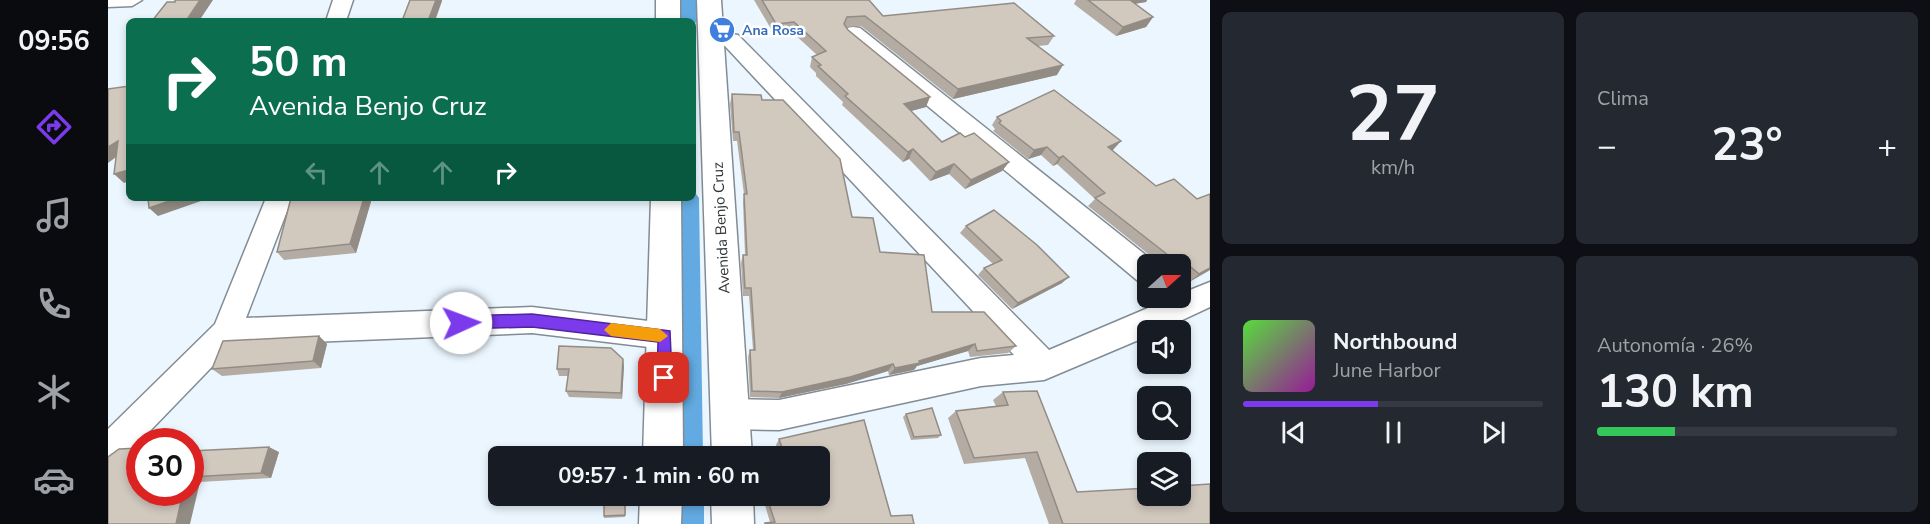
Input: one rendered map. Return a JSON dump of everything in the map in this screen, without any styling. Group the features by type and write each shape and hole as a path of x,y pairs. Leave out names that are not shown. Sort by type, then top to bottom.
{"main road":[{"path":"668,0 668,18"},
{"name":"Avenida Benjo Cruz","path":"709,0 732,446"},
{"path":"663,446 666,201"},
{"path":"660,524 661,506"},
{"path":"732,506 733,524"}],"street":[{"path":"108,1 132,0"},
{"path":"337,18 343,0"},
{"path":"854,33 1137,264"},
{"path":"710,38 731,40 1044,366"},
{"path":"108,452 226,332 278,201"},
{"path":"732,414 779,415 981,372 1044,366 1103,343 1171,308"},
{"path":"226,332 532,320 665,336"}],"building":[{"path":"175,0 200,0 188,18 154,18 167,2 175,2"},
{"path":"410,0 436,0 429,18 403,18"},
{"path":"762,0 869,0 883,16 1014,3 1054,36 1027,38 1063,65 958,89 865,16 847,17 844,24 848,30 930,97 904,104 942,142 960,133 965,137 974,133 1009,162 971,180 954,164 936,172 913,149 908,152 845,96 848,94 818,66 821,65 812,57 826,51 794,22 776,24"},
{"path":"1088,0 1130,0 1153,17 1123,27"},
{"path":"126,86 126,171 114,174 118,141 108,147 108,89"},
{"path":"1054,90 1121,141 1108,147 1156,186 1174,179 1197,199 1210,194 1210,268 1199,274 1191,267 1191,254 1167,254 1095,198 1105,193 1063,156 1059,158 1047,147 1034,150 999,123 1001,121 997,117"},
{"path":"732,94 761,95 762,100 783,100 840,159 852,217 873,218 880,252 924,255 932,312 984,312 1016,346 977,351 975,344 919,361 920,363 895,368 893,364 850,377 782,392 752,391 750,350 755,350 751,288 745,288 743,255 747,255 744,194 747,194 739,132 734,132"},
{"path":"148,201 169,201 149,208"},
{"path":"290,201 363,201 350,244 277,252"},
{"path":"994,210 1037,245 1069,277 1018,303 984,268 1002,260 966,226"},
{"path":"319,336 313,361 212,369 223,341"},
{"path":"559,346 611,348 623,359 621,393 566,391 569,369 557,369"},
{"path":"1037,391 1077,492 1137,489 1137,506 1191,506 1191,485 1210,484 1210,524 1063,524 1037,452 974,458 956,411 1008,405 1003,392"},
{"path":"932,408 941,435 914,437 906,414"},
{"path":"864,420 891,516 912,515 914,524 765,524 775,522 770,506 830,506 830,446 781,446 779,439"},
{"path":"269,447 261,473 204,476 204,450"},
{"path":"119,449 126,449 126,506 180,506 176,524 108,524 108,457"},
{"path":"604,506 625,506 625,515 604,516"}],"waterway":[{"path":"686,0 686,18"},
{"path":"686,201 686,446"},
{"path":"686,506 686,524"}],"slow traffic":[{"path":"611,330 660,336"}],"place":[{"name":"Ana Rosa","path":"722,30"}],"route":[{"path":"461,323 532,320 665,336 664,378"}]}
